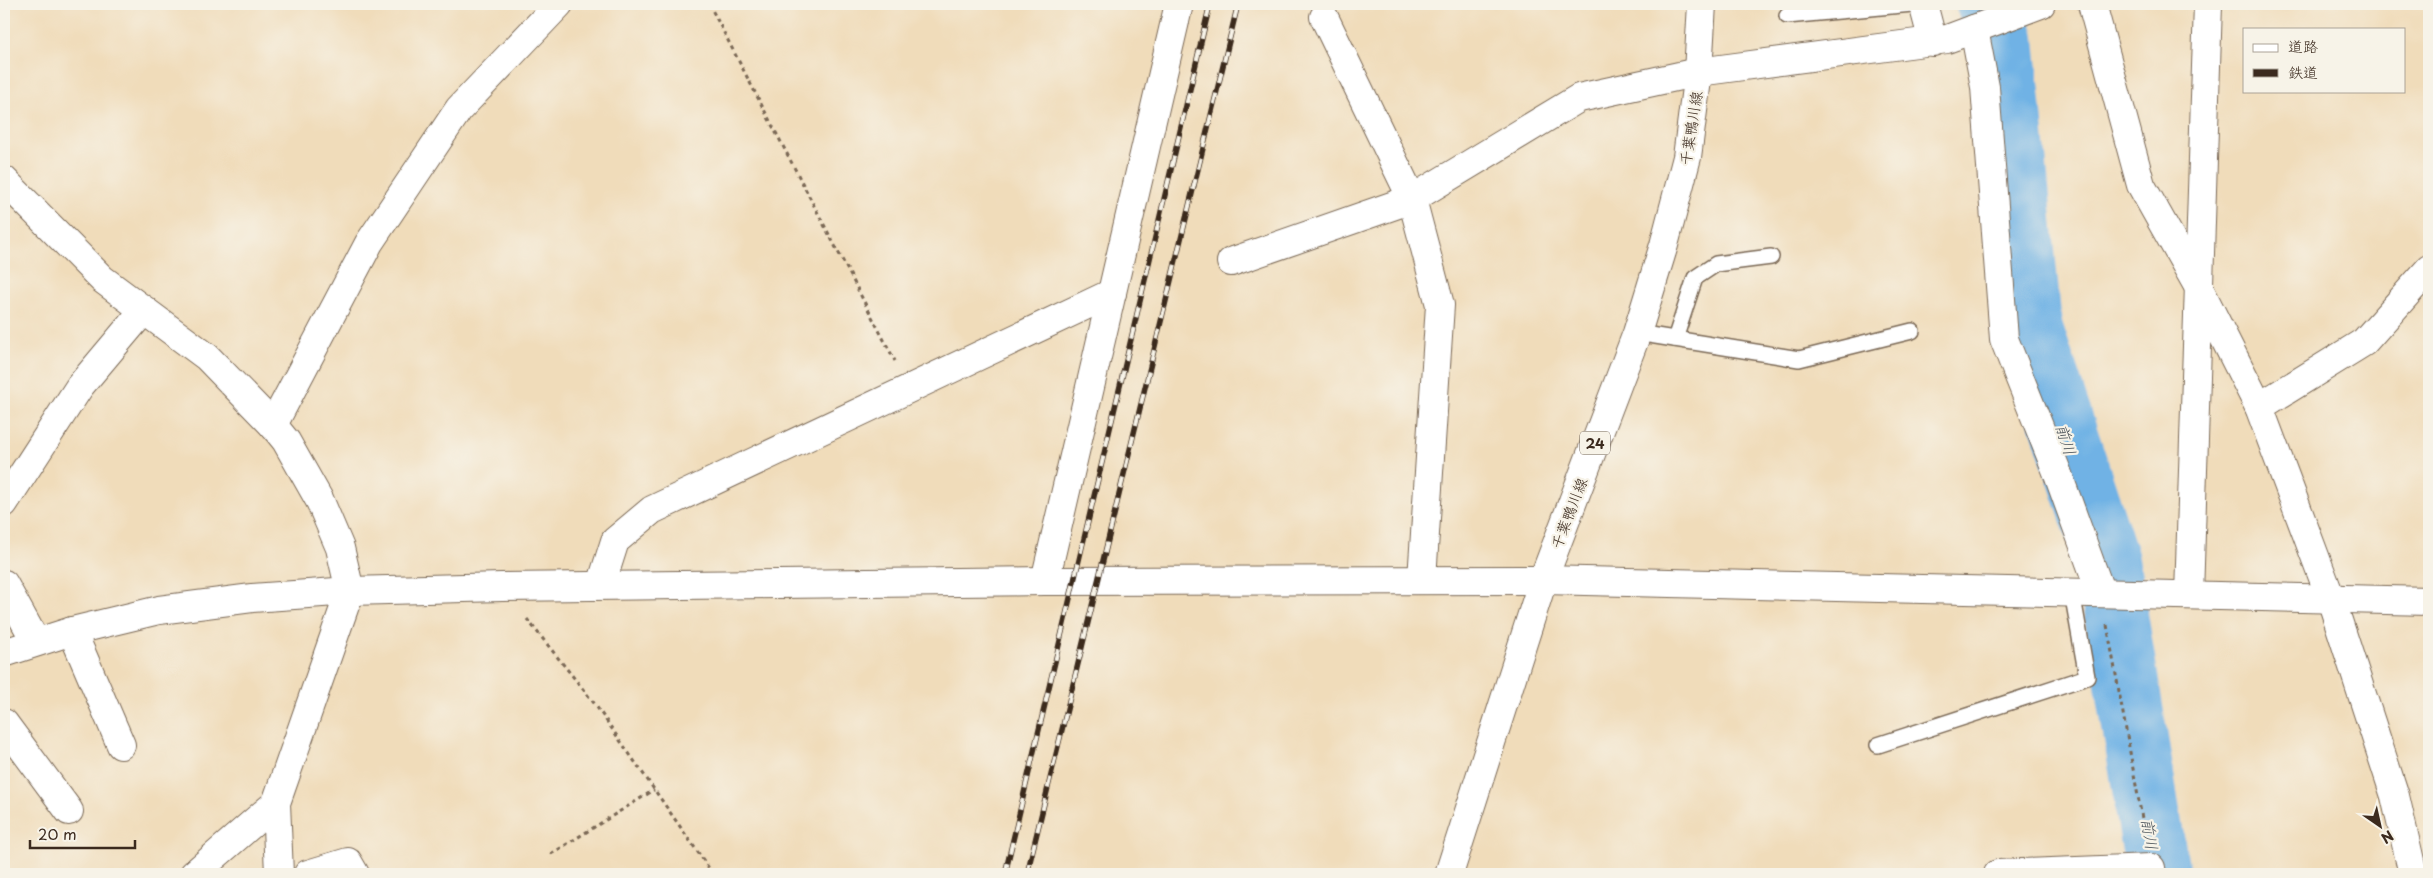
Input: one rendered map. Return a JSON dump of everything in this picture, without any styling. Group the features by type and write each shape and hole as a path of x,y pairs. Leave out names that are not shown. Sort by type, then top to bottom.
{"street":[{"path":"274,425 369,243 443,133 459,110 559,4"},
{"path":"1046,581 1179,4"},
{"name":"千葉鴨川線","path":"1449,874 1543,580 1637,333 1664,245 1687,157 1698,72 1702,4"},
{"path":"1924,4 1933,42"},
{"path":"1231,262 1412,199 1579,98 1698,72 1933,42 1947,39 2041,4"},
{"path":"2092,4 2141,185 2199,288 2259,407 2331,599 2395,796 2413,874"},
{"path":"2189,595 2208,4"},
{"path":"1324,17 1412,199 1440,305 1422,579"},
{"path":"1974,29 1985,87 2004,338 2056,469 2101,593"},
{"path":"4,180 102,278 207,357 274,425 286,440 320,501 340,548 350,591 276,803 280,874"},
{"path":"2259,407 2364,342 2429,269"},
{"path":"601,585 615,541 652,510 1112,293"},
{"path":"4,503 80,386 144,310"},
{"path":"4,653 72,631 160,610 252,598 350,591 502,587 1422,579 1543,580 2331,599 2428,595"},
{"path":"4,584 36,642"},
{"path":"72,631 121,745"},
{"path":"4,722 70,811"},
{"path":"194,874 276,803"},
{"path":"308,874 348,862 355,874"},
{"path":"1998,874 2152,871"}],"lane":[{"path":"1787,16 1912,4"},
{"path":"1675,340 1695,278 1716,264 1771,257"},
{"path":"1637,333 1799,359 1912,331"},
{"path":"1878,745 2087,677 2072,592"}],"path":[{"path":"709,4 909,388"},
{"path":"502,587 594,703 712,874"},
{"path":"2101,593 2152,871"},
{"path":"551,854 654,790"}],"waterway":[{"name":"前川","path":"1988,4 2003,39 2030,326 2107,560 2158,874"}],"railway":[{"path":"1005,874 1210,4"},
{"path":"1027,874 1238,4"}]}
